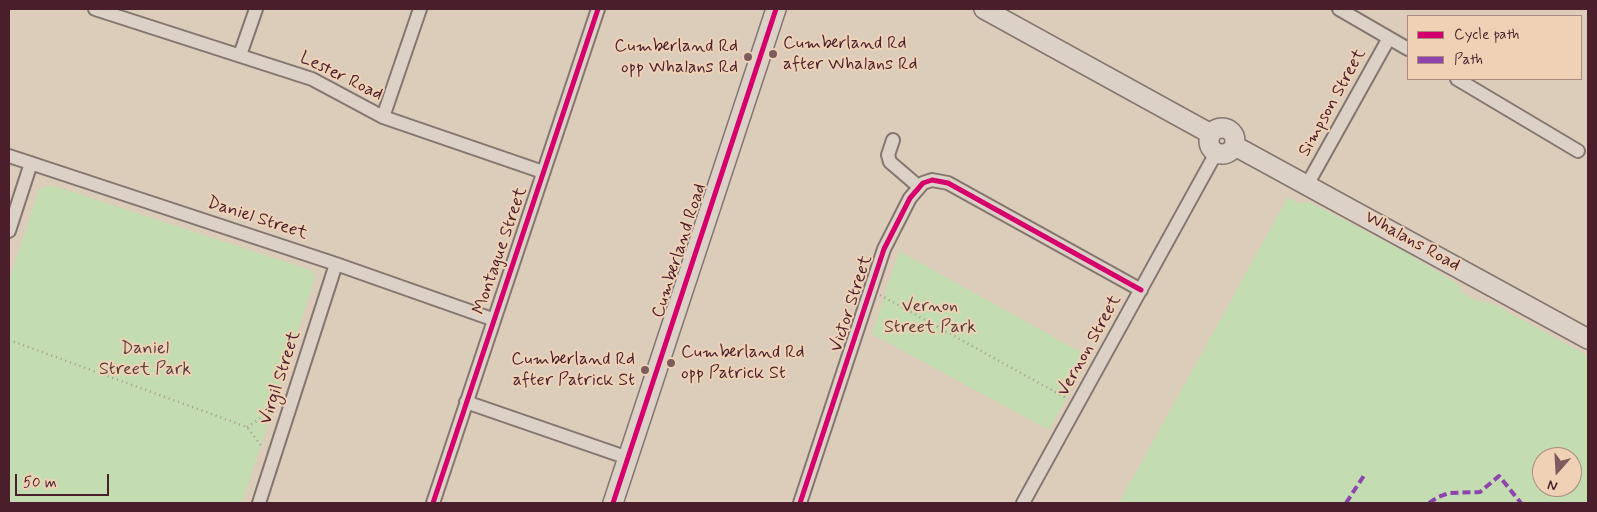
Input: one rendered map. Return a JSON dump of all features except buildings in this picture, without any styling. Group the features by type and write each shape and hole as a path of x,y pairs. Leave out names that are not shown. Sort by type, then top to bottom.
{"street":[{"name":"Lester Road","path":"95,9 315,80 383,117 543,172"},
{"path":"240,55 256,9"},
{"path":"383,117 420,9"},
{"name":"Montague Street","path":"433,503 492,319 598,9"},
{"name":"Cumberland Road","path":"613,503 776,9"},
{"path":"984,9 1211,134"},
{"path":"1339,9 1407,48"},
{"name":"Simpson Street","path":"1307,185 1389,38"},
{"path":"1459,80 1578,151"},
{"path":"1218,128 1228,129 1234,135 1235,146 1226,154 1216,154 1209,145 1211,134 1218,128"},
{"path":"893,140 888,155 890,162 918,186 932,180 948,183 1141,290"},
{"name":"Whalans Road","path":"1235,146 1588,339"},
{"name":"Vernon Street","path":"1023,503 1216,154"},
{"name":"Daniel Street","path":"9,156 336,264 492,319"},
{"path":"9,231 31,164"},
{"name":"Victor Street","path":"800,503 887,242 918,186"},
{"name":"Virgil Street","path":"259,503 336,264"},
{"path":"466,402 628,458"}],"path":[{"path":"872,290 1078,404"},
{"path":"9,340 247,427 273,461"},
{"path":"247,427 292,400"}],"green space":[{"name":"Daniel Street Park","path":"51,185 310,270 314,274 315,278 242,503 9,503 9,281 39,189"},
{"path":"1288,197 1301,204 1308,201 1407,253 1459,285 1461,292 1475,300 1494,304 1588,356 1588,503 1119,503"},
{"name":"Vernon Street Park","path":"899,251 1089,357 1049,430 872,334"}],"marked path":[{"path":"1346,503 1365,474"},
{"path":"1429,503 1449,493 1480,492 1499,476 1521,503"}],"cycle path":[{"path":"433,503 598,9"},
{"path":"613,503 776,9"},
{"path":"800,503 884,249 910,198 923,183 932,180 948,183 1141,290"}],"place":[{"name":"Cumberland Rd after Whalans Rd","path":"773,54"},
{"name":"Cumberland Rd opp Whalans Rd","path":"748,57"},
{"name":"Cumberland Rd opp Patrick St","path":"671,363"},
{"name":"Cumberland Rd after Patrick St","path":"645,370"}]}
